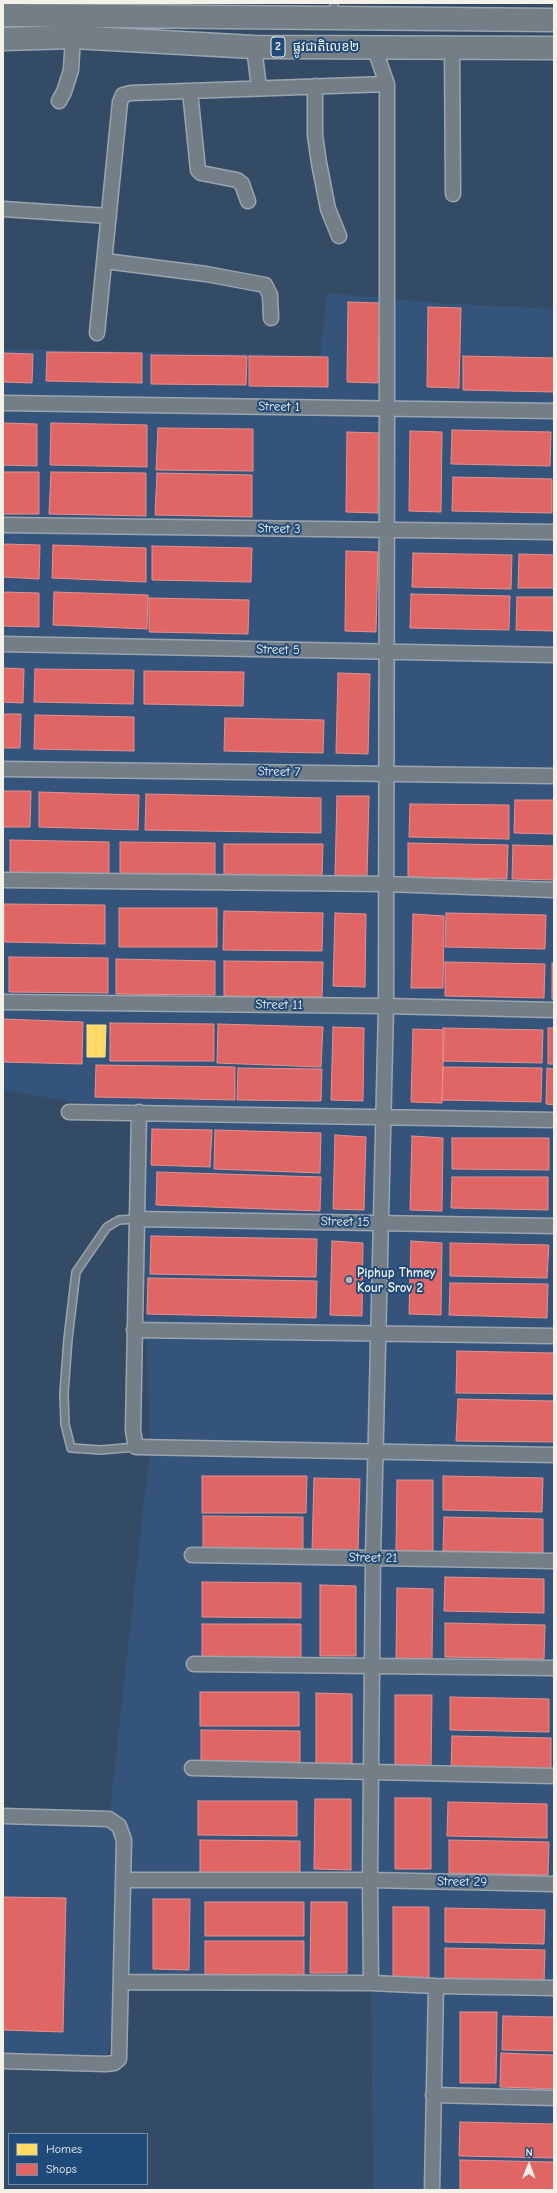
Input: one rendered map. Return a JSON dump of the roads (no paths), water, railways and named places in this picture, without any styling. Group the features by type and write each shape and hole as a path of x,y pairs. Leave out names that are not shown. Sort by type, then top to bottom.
{"highway":[{"path":"3,14 39,8 334,10 554,20"},
{"name":"ផ្លូវជាតិលេខ២","path":"3,38 74,37 254,47 554,48"}],"street":[{"path":"59,101 64,92 71,70 74,37"},
{"path":"254,47 259,88"},
{"path":"371,1983 370,1880 373,1558 377,1452 386,1006 387,530 387,84 374,47"},
{"path":"452,48 453,194"},
{"path":"97,333 120,102 123,96 131,93 387,84"},
{"path":"315,86 315,135 319,163 328,209 339,236"},
{"path":"190,91 198,170 201,173 237,180 242,184 248,201"},
{"path":"3,209 109,216"},
{"path":"105,261 206,274 264,285 270,295 271,318"},
{"name":"Street 1","path":"3,403 554,411"},
{"name":"Street 3","path":"3,525 554,532"},
{"name":"Street 5","path":"3,644 554,655"},
{"name":"Street 7","path":"3,769 554,776"},
{"path":"3,880 386,884 554,890"},
{"name":"Street 11","path":"3,1002 386,1006 554,1010"},
{"path":"69,1112 554,1120"},
{"path":"139,1112 133,1431 136,1447 554,1455"},
{"name":"Street 15","path":"137,1219 554,1226"},
{"path":"134,1330 554,1336"},
{"name":"Street 21","path":"192,1554 554,1561"},
{"path":"194,1664 554,1668"},
{"path":"192,1768 554,1776"},
{"path":"3,1816 109,1819 119,1826 124,1840 119,2059 114,2063 3,2062"},
{"name":"Street 29","path":"124,1880 370,1880 554,1884"},
{"path":"121,1982 371,1983 436,1986 554,1988"},
{"path":"432,2190 436,1986"},
{"path":"433,2095 554,2098"}],"lane":[{"path":"136,1447 101,1450 71,1448 65,1424 64,1394 68,1339 76,1272 107,1228 119,1220 137,1219"}],"place":[{"name":"Piphup Thmey Kour Srov 2","path":"349,1280"}]}
